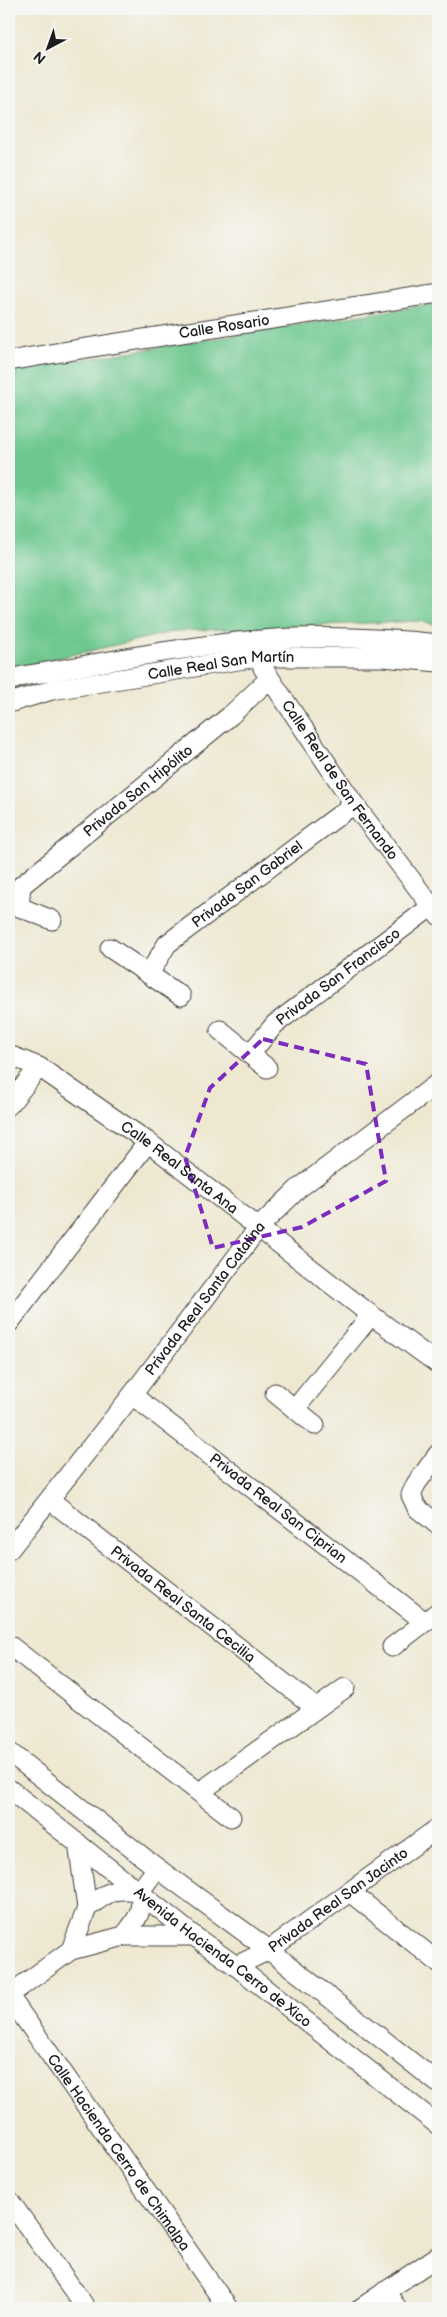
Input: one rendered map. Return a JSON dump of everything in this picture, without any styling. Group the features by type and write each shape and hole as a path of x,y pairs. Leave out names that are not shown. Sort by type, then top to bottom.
{"street":[{"name":"Calle Rosario","path":"9,361 136,339 329,312 438,293"},
{"name":"Calle Real San Martín","path":"9,681 32,675 248,641 301,638 384,638 438,644"},
{"name":"Calle Real de San Fernando","path":"248,641 269,679 354,804 435,911"},
{"name":"Calle Real San Martín","path":"9,703 52,690 257,657 383,657 438,662"},
{"name":"Privada San Hipólito","path":"14,905 21,886 231,715 269,679"},
{"name":"Privada San Gabriel","path":"149,974 167,944 354,804"},
{"path":"14,905 52,920"},
{"name":"Privada San Francisco","path":"250,1054 275,1024 435,911"},
{"path":"110,948 181,996"},
{"path":"220,1030 267,1068"},
{"name":"Calle Real Santa Ana","path":"9,1055 39,1067 148,1142 370,1315 438,1364"},
{"path":"9,1106 39,1067"},
{"name":"Privada Real Santa Catalina","path":"9,1550 132,1395 259,1227 298,1189 438,1084"},
{"path":"9,1323 15,1301 148,1142"},
{"path":"295,1409 370,1315"},
{"path":"275,1393 315,1425"},
{"name":"Privada Real San Ciprian","path":"132,1395 432,1617"},
{"path":"438,1454 416,1484 411,1495 417,1508 438,1525"},
{"name":"Privada Real Santa Cecilia","path":"50,1500 316,1708"},
{"path":"392,1648 432,1617"},
{"path":"9,1645 231,1817"},
{"path":"200,1792 346,1688"},
{"name":"Avenida Hacienda Cerro de Xico","path":"9,1752 157,1868 269,1950 438,2083"},
{"name":"Avenida Hacienda Cerro de Xico","path":"9,1789 140,1891 194,1936 236,1966 438,2125"},
{"name":"Privada Real San Jacinto","path":"236,1966 269,1950 351,1893 438,1828"},
{"path":"78,1843 88,1908"},
{"path":"124,1936 137,1918 142,1907 140,1891 157,1868"},
{"path":"71,1950 88,1908 109,1891 122,1889 140,1891"},
{"path":"351,1893 438,1962"},
{"path":"9,1995 71,1950 124,1936 194,1936"},
{"name":"Calle Hacienda Cerro de Chimalpa","path":"9,1995 228,2308"},
{"path":"9,2200 86,2308"},
{"path":"361,2308 438,2256"},
{"path":"385,2291 397,2308"}],"highlighted area":[{"path":"263,1039 366,1064 386,1181 302,1227 213,1248 185,1157 210,1088"}],"green space":[{"path":"438,303 438,625 419,621 177,631 27,665 9,671 9,371"}]}
